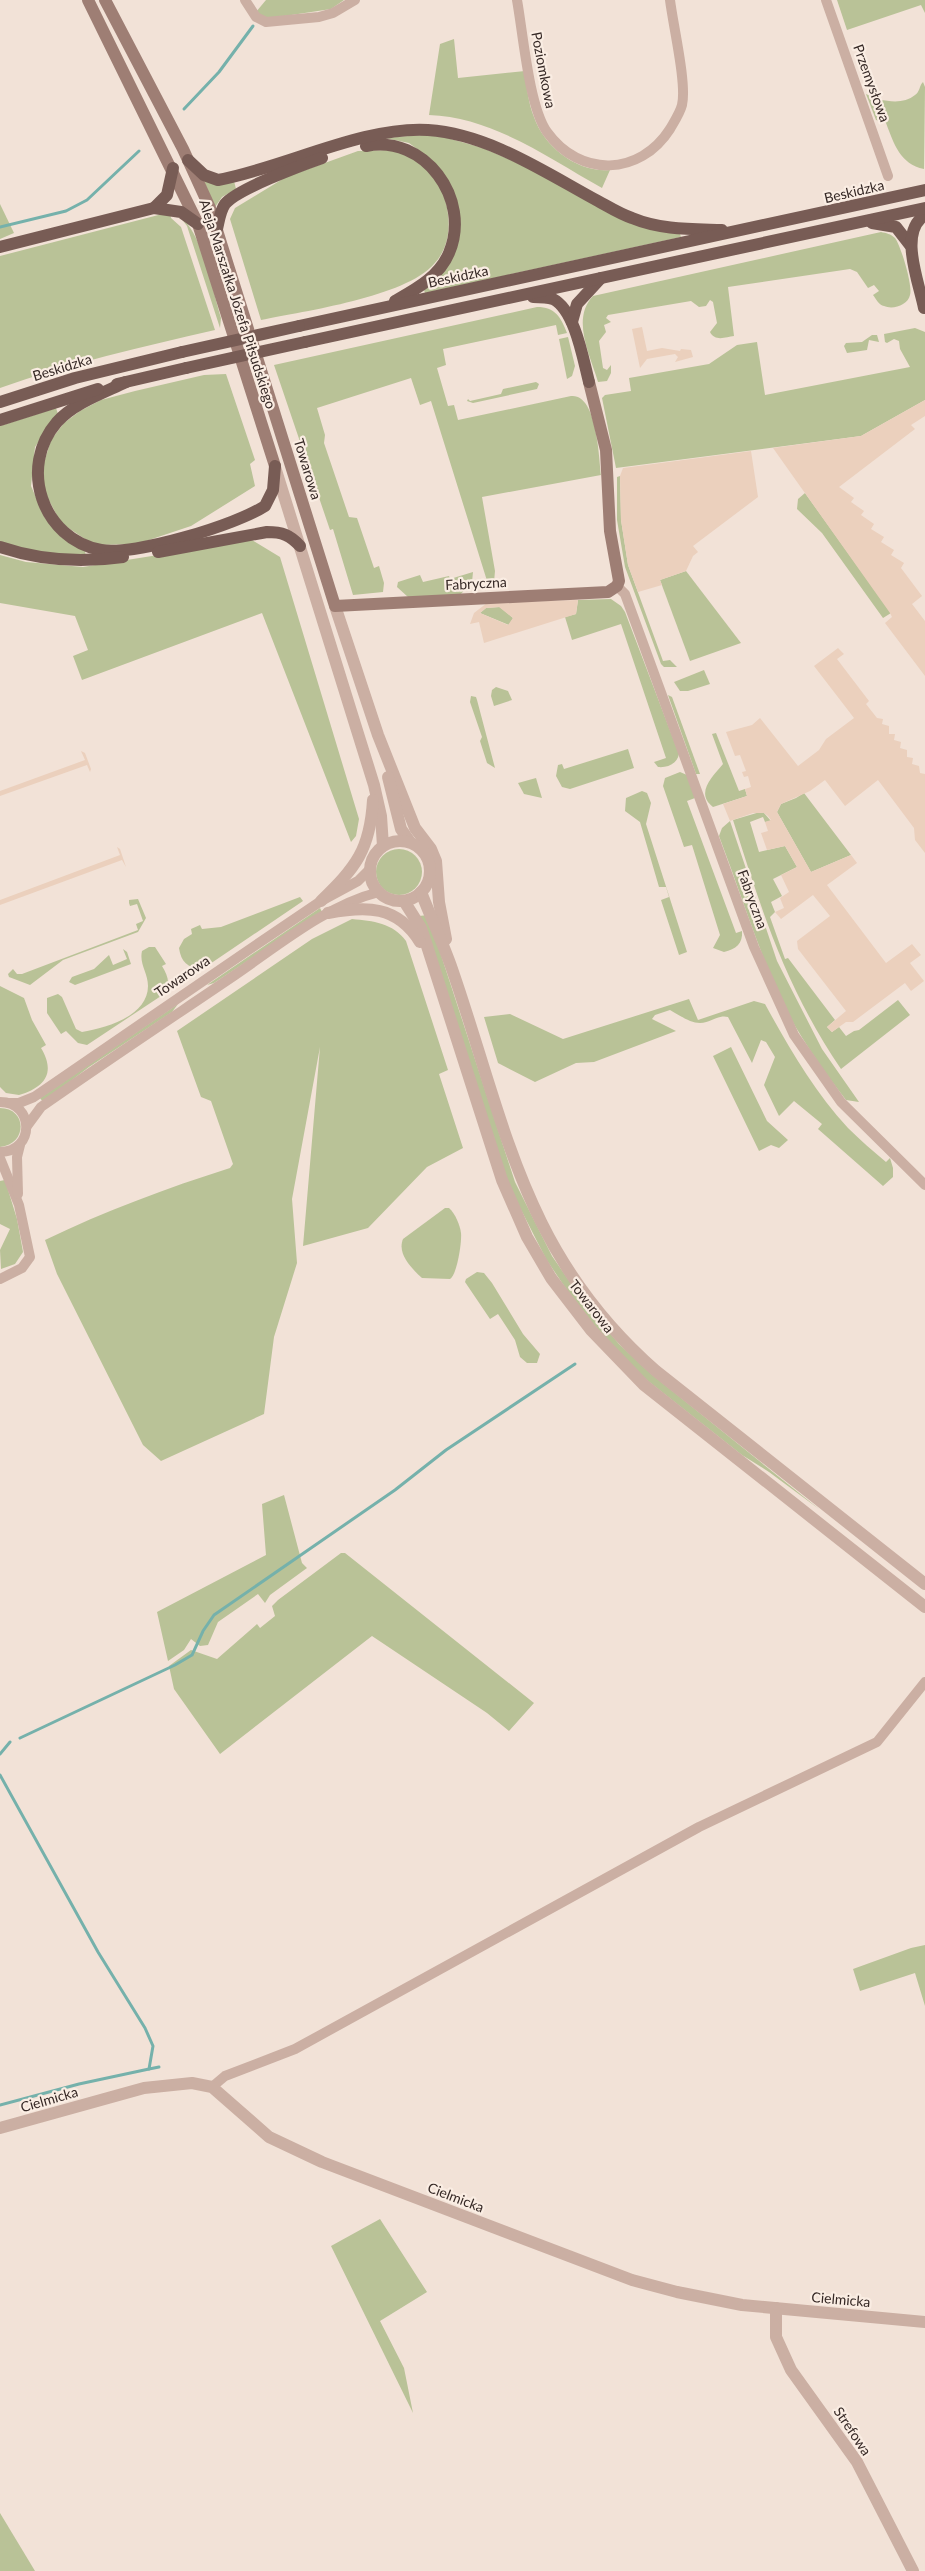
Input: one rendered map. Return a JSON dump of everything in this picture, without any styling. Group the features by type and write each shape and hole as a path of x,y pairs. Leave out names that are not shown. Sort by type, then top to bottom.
{"main road":[{"name":"Aleja Marszałka Józefa Piłsudskiego","path":"88,0 173,168 198,224 275,466"},
{"name":"Aleja Marszałka Józefa Piłsudskiego","path":"105,0 188,160 217,229"},
{"path":"188,160 204,175 218,180 371,137 407,130 428,130 450,133 506,152 631,218 653,225 678,229 744,230"},
{"path":"217,229 224,205 231,198 293,169 359,147 377,143 388,144 415,153 432,167 448,189 454,209 455,233 449,254 437,272 420,286 385,307"},
{"path":"154,208 166,195 173,168"},
{"name":"Beskidzka","path":"0,402 75,378 182,352 925,190"},
{"path":"0,248 154,208 181,212 198,224"},
{"path":"0,420 49,403 186,368 925,208"},
{"path":"925,215 919,218 911,230 910,245 925,309"},
{"path":"858,223 896,227 910,245"},
{"name":"Towarowa","path":"217,229 335,606"},
{"path":"572,322 577,304 601,278"},
{"path":"523,295 552,299 563,307 572,322"},
{"name":"Fabryczna","path":"335,606 608,592 617,586 619,581 610,531 606,450 572,322"},
{"path":"126,382 68,412 49,433 39,455 37,484 44,505 57,526 80,543 101,550 137,549 174,540 235,519 265,506 273,490 275,466"},
{"path":"0,547 40,558 81,562 137,555 267,532 284,533 293,538 300,546"}],"street":[{"path":"245,0 256,17 266,22 318,17 332,13 355,0"},
{"name":"Poziomkowa","path":"517,0 537,114 548,133 566,151 603,166 630,162 657,147 674,123 682,106 684,90 670,0"},
{"name":"Przemysłowa","path":"826,0 888,176"},
{"name":"Aleja Marszałka Józefa Piłsudskiego","path":"275,466 300,546"},
{"path":"300,546 374,785 381,816 383,846"},
{"name":"Fabryczna","path":"617,586 625,594 754,946 794,1035 846,1108 925,1184"},
{"name":"Towarowa","path":"335,606 378,735"},
{"path":"378,735 401,828 410,842 424,852 430,869 430,877 421,892 404,900 391,899 379,892 371,878 370,869 376,852 383,846 392,842 410,842"},
{"path":"378,735 416,828 431,849 436,861 438,902 452,968"},
{"path":"321,901 350,873 364,850 372,818 374,785"},
{"name":"Towarowa","path":"5,1103 19,1103 34,1097 321,901 358,881 370,869"},
{"name":"Towarowa","path":"20,1145 25,1139 27,1126 35,1113 62,1092 328,913 365,896 379,892"},
{"name":"Towarowa","path":"421,892 452,968 516,1169 542,1228 572,1276 607,1322 642,1359 925,1584"},
{"name":"Towarowa","path":"404,900 421,928 502,1180 527,1237 551,1278 607,1349 644,1385 925,1607"},
{"path":"328,913 360,908 391,915 408,926 431,962"},
{"path":"5,1103 24,1114 27,1126"},
{"path":"0,1152 8,1152 20,1145"},
{"path":"0,1279 22,1268 30,1257 19,1205 16,1157 20,1145"},
{"path":"0,1158 19,1205"},
{"path":"828,1530 839,1517"},
{"path":"212,2087 225,2076 295,2049 699,1827 877,1742 925,1682"},
{"name":"Cielmicka","path":"0,2128 144,2088 192,2083 212,2087 269,2137 322,2162 632,2280 721,2302 925,2322"},
{"name":"Strefowa","path":"776,2308 776,2337 792,2370 857,2462 913,2571"}],"green space":[{"path":"266,0 344,0 331,9 265,19 256,12"},
{"path":"837,0 925,0 925,13 921,5 847,30"},
{"path":"454,39 458,78 525,71 532,112 539,128 554,148 564,156 586,167 610,170 602,188 541,152 497,131 452,117 429,115 440,44"},
{"path":"923,82 925,87 924,169 909,163 899,152 886,123 876,120 866,94 884,100 904,100 917,94"},
{"path":"433,134 483,148 680,234 681,237 425,293 424,290 452,256 450,186 432,160 409,143 385,138"},
{"path":"392,150 420,163 433,176 443,193 448,211 448,235 443,250 434,264 420,276 378,294 327,307 261,320 230,219 235,208 286,177 358,151"},
{"path":"203,179 234,181 236,189 222,197 215,207"},
{"path":"0,204 14,233 0,239"},
{"path":"170,212 171,218 181,227 215,330 80,363 0,388 0,256"},
{"path":"181,218 188,225 201,249 221,318 220,328 187,226"},
{"path":"881,232 895,238 908,275 909,299 900,306 888,307 878,302 873,295 879,291 874,285 868,288 857,272 850,269 728,287 734,336 724,338 715,337 710,332 717,323 713,302 710,300 706,306 699,307 691,301 608,315 606,318 611,322 604,325 606,332 599,341 603,368 607,370 611,365 611,373 607,381 598,382 584,338 583,326 583,315 593,296"},
{"path":"537,307 553,311 560,318 567,333 558,335 556,325 443,349 446,365 437,368 448,406 454,405 458,420 571,396 580,398 591,415 595,428 601,475 482,497 495,571 494,582 488,584 431,401 420,405 411,378 317,408 325,435 324,443 349,517 357,518 374,568 379,566 384,583 383,592 353,595 333,529 330,530 274,365"},
{"path":"915,328 925,332 925,400 861,436 616,468 602,398 605,395 631,391 629,378 709,364 737,345 757,342 765,395 910,367 900,349 899,341 894,339 887,343 885,342 884,334"},
{"path":"872,335 877,335 879,342 869,340 867,350 847,353 844,346 846,343 862,342"},
{"path":"568,337 575,366 572,376 567,379 559,339"},
{"path":"226,374 255,460 250,464 255,486 191,526 137,544 94,545 61,523 44,491 43,466 51,440 64,423 80,411 101,400 204,375"},
{"path":"536,382 539,384 537,389 473,403 467,401 468,399 470,401 501,394 503,389"},
{"path":"56,408 58,414 35,447 31,486 45,518 61,537 85,551 86,557 39,553 0,543 0,426"},
{"path":"620,476 621,520 628,565 663,661 670,660 677,667 664,667 661,664 625,567 617,520 617,477"},
{"path":"805,493 891,613 883,618 822,533 797,509 798,499"},
{"path":"252,540 280,557 359,819 356,836 351,842 262,613 82,680 73,656 88,650 75,616 0,603 0,555 26,562 83,567"},
{"path":"686,571 741,643 690,661 660,580"},
{"path":"473,572 472,582 460,595 408,597 397,587 398,582 420,575 423,582 449,576 450,579"},
{"path":"611,599 621,606 625,612 679,754 674,763 665,767 658,767 654,762 666,758 621,624 572,640 565,617 576,614 578,600"},
{"path":"500,607 513,618 509,625 480,613 486,608"},
{"path":"704,670 710,684 688,691 680,691 674,682"},
{"path":"496,687 508,691 512,700 494,706 491,696 492,690"},
{"path":"668,695 672,697 700,774 696,774"},
{"path":"471,696 476,697 477,700 495,768 487,763 480,741 482,737 470,702"},
{"path":"716,733 739,791 745,789 747,796 713,807 705,796 705,791 710,780 723,764 712,734"},
{"path":"628,749 634,768 570,789 562,787 556,776 558,765 562,764 564,769"},
{"path":"680,772 687,775 695,798 687,801 736,933 742,931 740,943 724,952 713,948 720,935 692,845 684,847 663,786 665,778"},
{"path":"536,778 542,798 524,794 518,783"},
{"path":"642,791 647,793 651,803 646,824 687,952 679,955 661,900 669,897 666,887 659,887 640,822 625,811 626,798"},
{"path":"804,793 851,855 811,872 777,812 781,804"},
{"path":"760,812 764,813 771,821 765,822 763,817 750,822 759,852 785,846 797,867 773,879 782,896 771,902 775,912 770,917 785,959 788,958 835,1020 827,1027 832,1032 839,1027 846,1036 859,1030 898,1000 910,1015 841,1069 805,1009 790,979 765,918 733,820"},
{"path":"730,821 777,961 822,1049 859,1102 846,1100 807,1046 782,1002 760,949 719,836 722,828"},
{"path":"399,849 412,853 418,859 422,872 418,885 412,891 399,895 386,891 380,885 376,872 380,859 386,853"},
{"path":"300,897 303,901 204,968 190,966 182,958 179,948 184,939 192,934 191,929 200,925 202,929 221,927"},
{"path":"138,899 146,918 138,932 63,960 30,985 9,977 8,974 13,969 17,974 22,974 138,930 136,924 143,921 137,904 130,906 129,900"},
{"path":"320,908 322,912 214,983 207,985"},
{"path":"428,915 515,1182 552,1256 583,1301 619,1344 650,1373 819,1509 769,1472 742,1455 643,1377 614,1349 577,1305 546,1259 509,1186 419,916"},
{"path":"352,919 382,924 395,930 406,941 448,1070 439,1074 463,1148 427,1167 368,1228 303,1246 320,1047 292,1199 297,1263 274,1337 264,1414 161,1461 143,1445 57,1274 45,1240 90,1219 136,1201 230,1168 233,1164 211,1101 201,1097 177,1031 312,939"},
{"path":"149,947 155,947 166,964 162,966 168,980 164,994 87,1045 78,1043 66,1031 61,1034 47,1013 47,998 58,994 62,997 76,1029 82,1032 113,1024 133,1013 146,996 147,977 141,956 142,951"},
{"path":"123,949 127,952 131,964 75,985 69,982 72,977 94,969 109,955 113,965 127,959"},
{"path":"0,986 24,998 32,1020 46,1045 41,1048 48,1065 45,1078 36,1088 19,1095 6,1093 0,1087"},
{"path":"689,999 698,1020 754,1001 765,1004 793,1053 824,1099 848,1128 886,1162 890,1158 893,1177 883,1186 818,1129 822,1124 794,1101 779,1116 764,1085 775,1057 766,1042 761,1040 752,1063 728,1017 725,1016 707,1022 696,1023 670,1010 655,1015 652,1019 676,1031 594,1062 576,1063 535,1082 498,1063 484,1017 510,1014 563,1039"},
{"path":"178,1004 172,1012 89,1067 43,1102 40,1098"},
{"path":"731,1047 767,1121 788,1140 779,1148 771,1145 759,1151 713,1056"},
{"path":"0,1108 15,1114 21,1126 16,1140 0,1147"},
{"path":"5,1180 17,1219 23,1252 15,1264 1,1269 0,1250 10,1229 0,1224 0,1181"},
{"path":"445,1208 449,1208 453,1213 461,1233 457,1265 450,1279 422,1278 403,1255 403,1239"},
{"path":"477,1272 484,1273 492,1283 523,1334 540,1354 537,1363 527,1363 520,1357 515,1340 498,1314 490,1319 465,1282 466,1279"},
{"path":"284,1495 302,1563 307,1568 270,1595 265,1603 258,1594 218,1622 208,1645 200,1646 191,1639 184,1650 168,1661 157,1612 266,1555 262,1504"},
{"path":"341,1553 345,1553 534,1703 509,1731 487,1713 372,1636 220,1754 174,1689 169,1666 191,1650 217,1659 257,1624 260,1628 275,1616 272,1606 278,1600"},
{"path":"925,1945 925,2006 915,1973 860,1991 853,1969 911,1948"},
{"path":"380,2219 427,2292 380,2321 404,2368 413,2413 331,2246"},
{"path":"0,2513 35,2571 0,2571"}],"shaded area":[{"path":"642,327 647,351 662,348 680,351 681,349 691,350 693,357 675,362 678,357 675,354 647,359 640,368 632,329"},
{"path":"925,400 925,416 911,425 915,429 839,487 854,498 851,502 864,511 861,515 874,524 871,529 884,537 881,542 894,550 891,555 904,563 901,568 922,596 912,604 925,621 925,676 885,623 892,617 890,613 773,448 861,436"},
{"path":"751,451 758,497 693,546 698,552 693,556 686,571 660,580 662,585 638,592 628,565 621,520 620,476 623,468"},
{"path":"578,600 576,614 484,643 479,622 470,624 474,613 487,603","holes":["499,607 513,618 508,625 480,613 486,608"]},
{"path":"838,648 844,654 837,659 869,701 866,704 877,718 883,719 882,724 889,726 889,734 895,734 894,740 901,742 900,748 907,750 907,757 913,758 912,764 919,766 920,773 925,774 925,853 915,840 914,828 878,780 845,806 825,780 810,791 781,804 777,812 811,872 851,855 857,863 827,885 886,963 912,944 921,955 910,963 924,981 911,991 905,983 853,1022 846,1022 832,1032 827,1027 846,1011 798,949 797,941 830,916 813,895 781,919 775,912 784,908 780,898 789,892 781,875 797,867 785,846 767,850 761,833 768,831 765,822 771,820 768,816 764,813 753,813 730,821 723,804 747,796 745,789 751,787 748,776 744,777 742,772 746,771 740,755 735,756 726,732 752,725 760,718 798,766 819,750 826,739 854,718 814,666"},
{"path":"81,751 85,753 91,769 90,772 87,765 0,796 0,791 85,760"},
{"path":"117,847 120,849 126,867 122,860 0,905 0,900 120,855"}],"waterway":[{"path":"184,109 219,72 253,26"},
{"path":"0,227 66,211 87,200 139,151"},
{"path":"20,1738 175,1665 192,1655 203,1631 214,1615 395,1490 446,1450 575,1364"},
{"path":"0,1754 10,1742"},
{"path":"0,1775 98,1952 145,2028 153,2046 149,2069 79,2084 0,2105"},
{"path":"149,2069 159,2067"}]}
